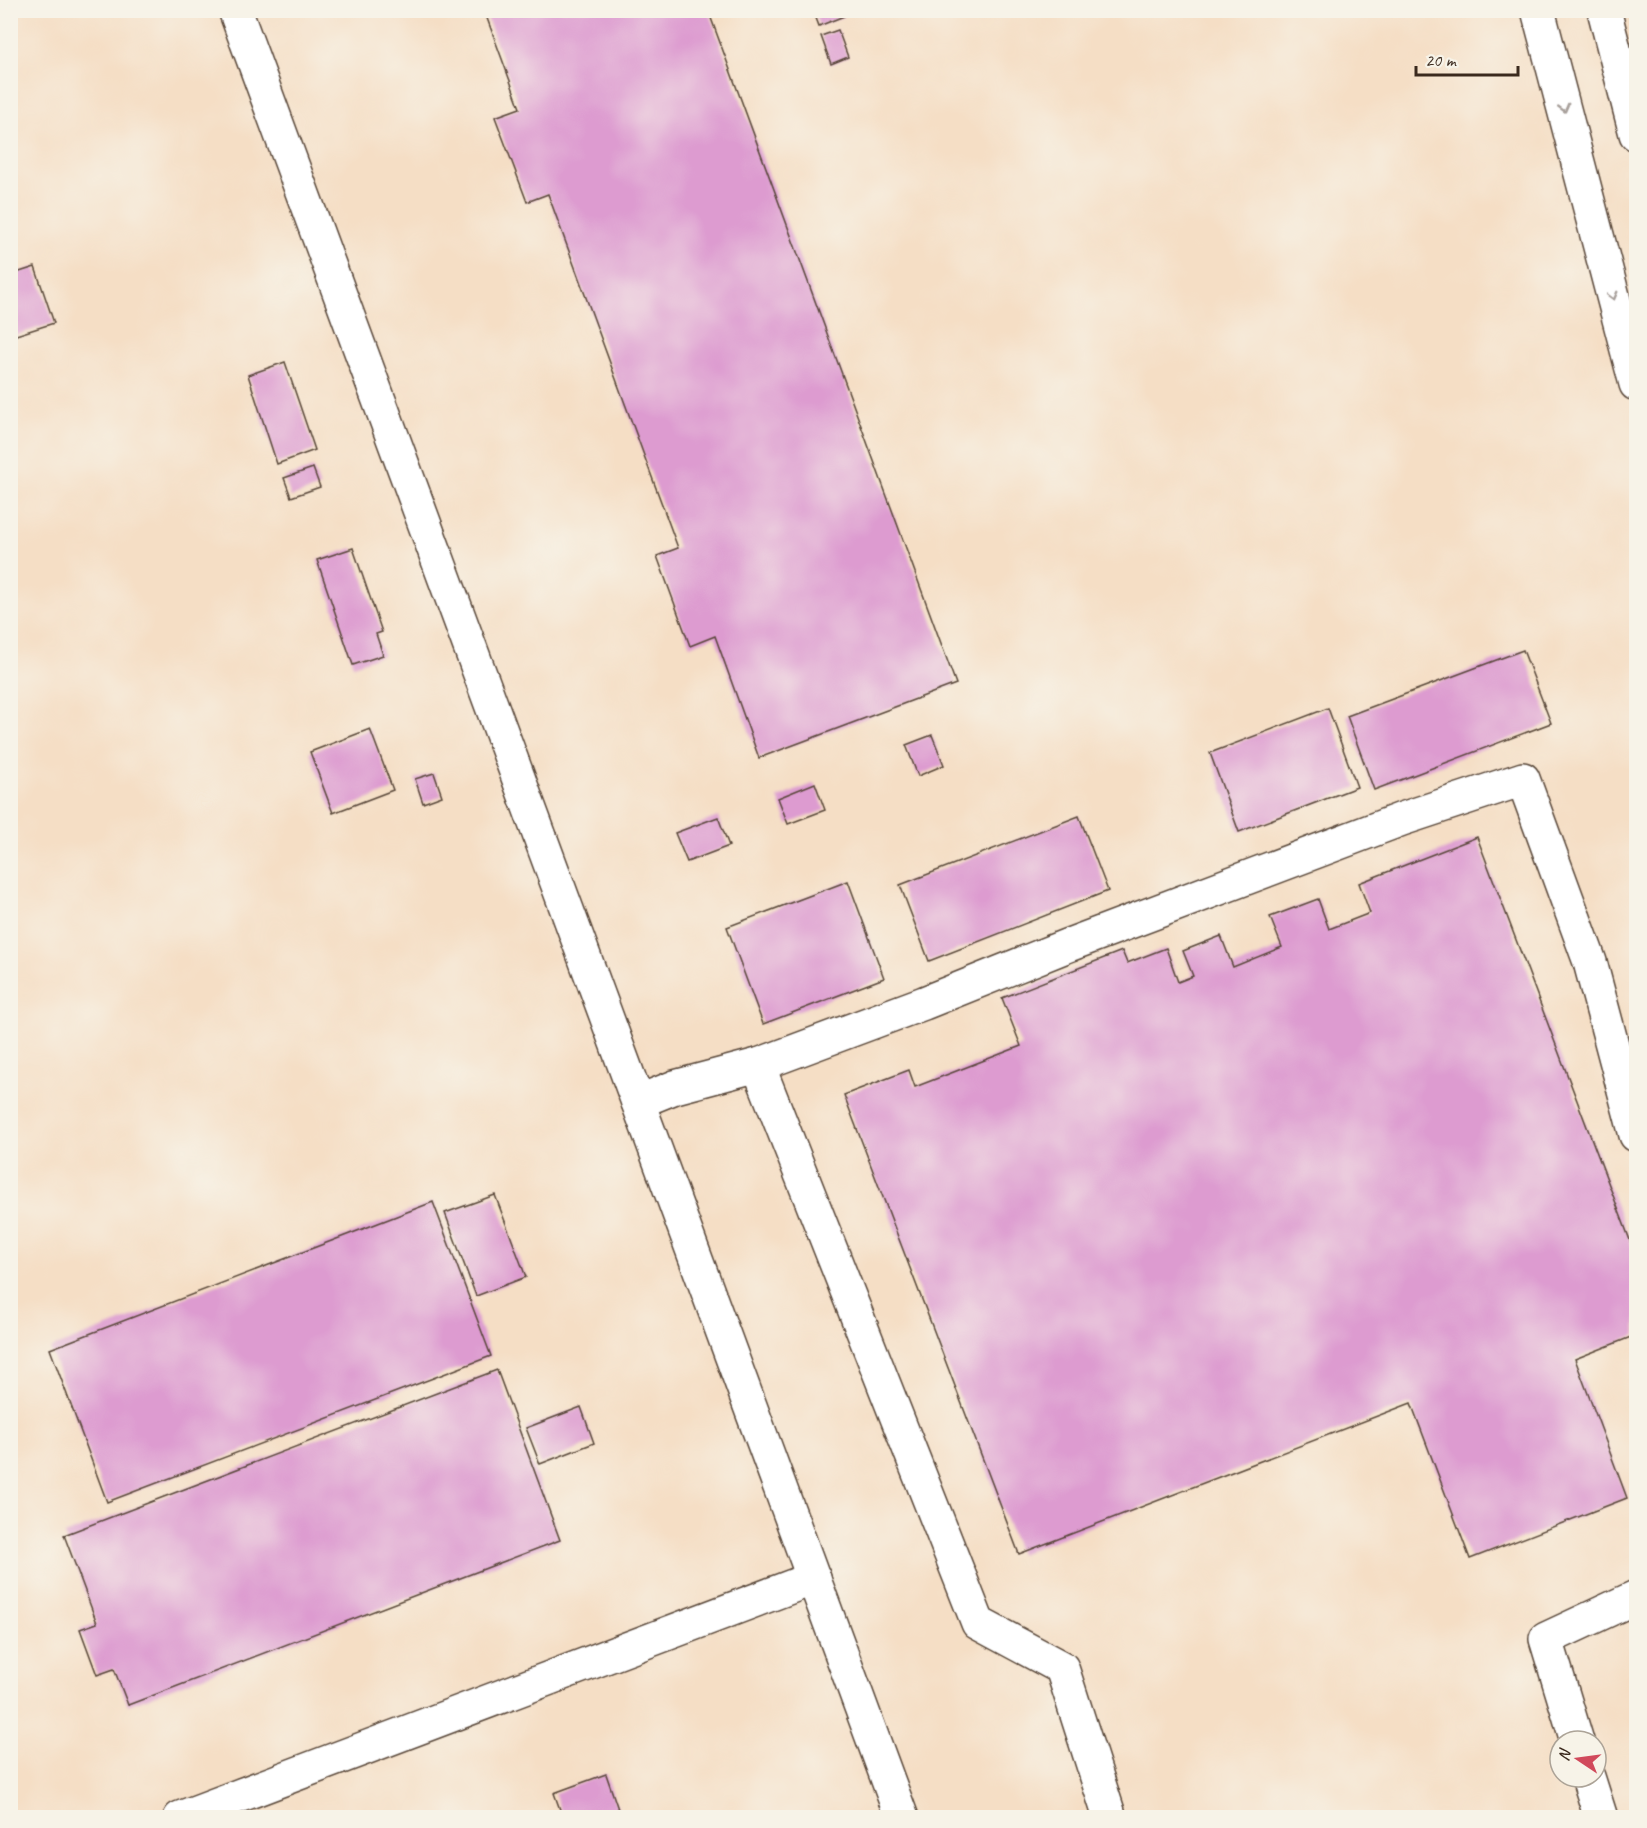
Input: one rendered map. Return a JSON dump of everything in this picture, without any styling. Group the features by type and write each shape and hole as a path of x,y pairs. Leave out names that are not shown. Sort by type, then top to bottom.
{"street":[{"path":"235,10 902,1818"},
{"path":"1538,10 1634,363"},
{"path":"1604,10 1636,134"},
{"path":"638,1102 675,1087 758,1065 1402,819 1523,778 1590,962 1636,1136"},
{"path":"758,1065 978,1623 1062,1668 1110,1818"},
{"path":"180,1818 814,1578"},
{"path":"1573,1729 1545,1640 1636,1597"},
{"path":"1592,1789 1601,1818"}],"building":[{"path":"484,10 708,10 956,684 759,758 715,636 690,646 657,556 678,548 548,194 527,202 495,117 520,108"},
{"path":"813,10 842,10 844,16 819,26"},
{"path":"838,30 848,57 831,64 821,36"},
{"path":"35,267 54,323 10,337 10,275"},
{"path":"285,362 315,450 277,464 248,375"},
{"path":"313,468 320,487 291,497 284,478"},
{"path":"353,548 382,632 376,634 383,655 353,665 317,560"},
{"path":"1523,650 1551,723 1374,790 1347,716"},
{"path":"1328,708 1357,787 1239,832 1210,753"},
{"path":"370,729 393,790 333,813 310,752"},
{"path":"932,735 944,765 918,776 906,745"},
{"path":"434,773 442,796 423,803 415,779"},
{"path":"815,783 825,810 788,824 778,798"},
{"path":"1079,816 1108,891 929,961 900,885"},
{"path":"718,817 729,846 687,862 675,833"},
{"path":"1477,837 1636,1256 1636,1335 1575,1359 1627,1498 1470,1559 1411,1403 1019,1554 844,1095 909,1070 915,1087 1021,1046 1002,998 1122,951 1127,963 1166,948 1178,982 1193,976 1183,951 1221,936 1233,967 1282,947 1270,917 1318,899 1329,929 1370,913 1359,883"},
{"path":"848,881 884,978 763,1024 727,927"},
{"path":"495,1195 526,1277 476,1296 445,1213"},
{"path":"433,1202 491,1356 107,1502 50,1349"},
{"path":"497,1370 560,1540 128,1705 114,1669 97,1675 80,1629 97,1623 64,1535"},
{"path":"581,1407 594,1443 540,1464 526,1428"},
{"path":"606,1774 621,1818 563,1818 554,1793"}]}
